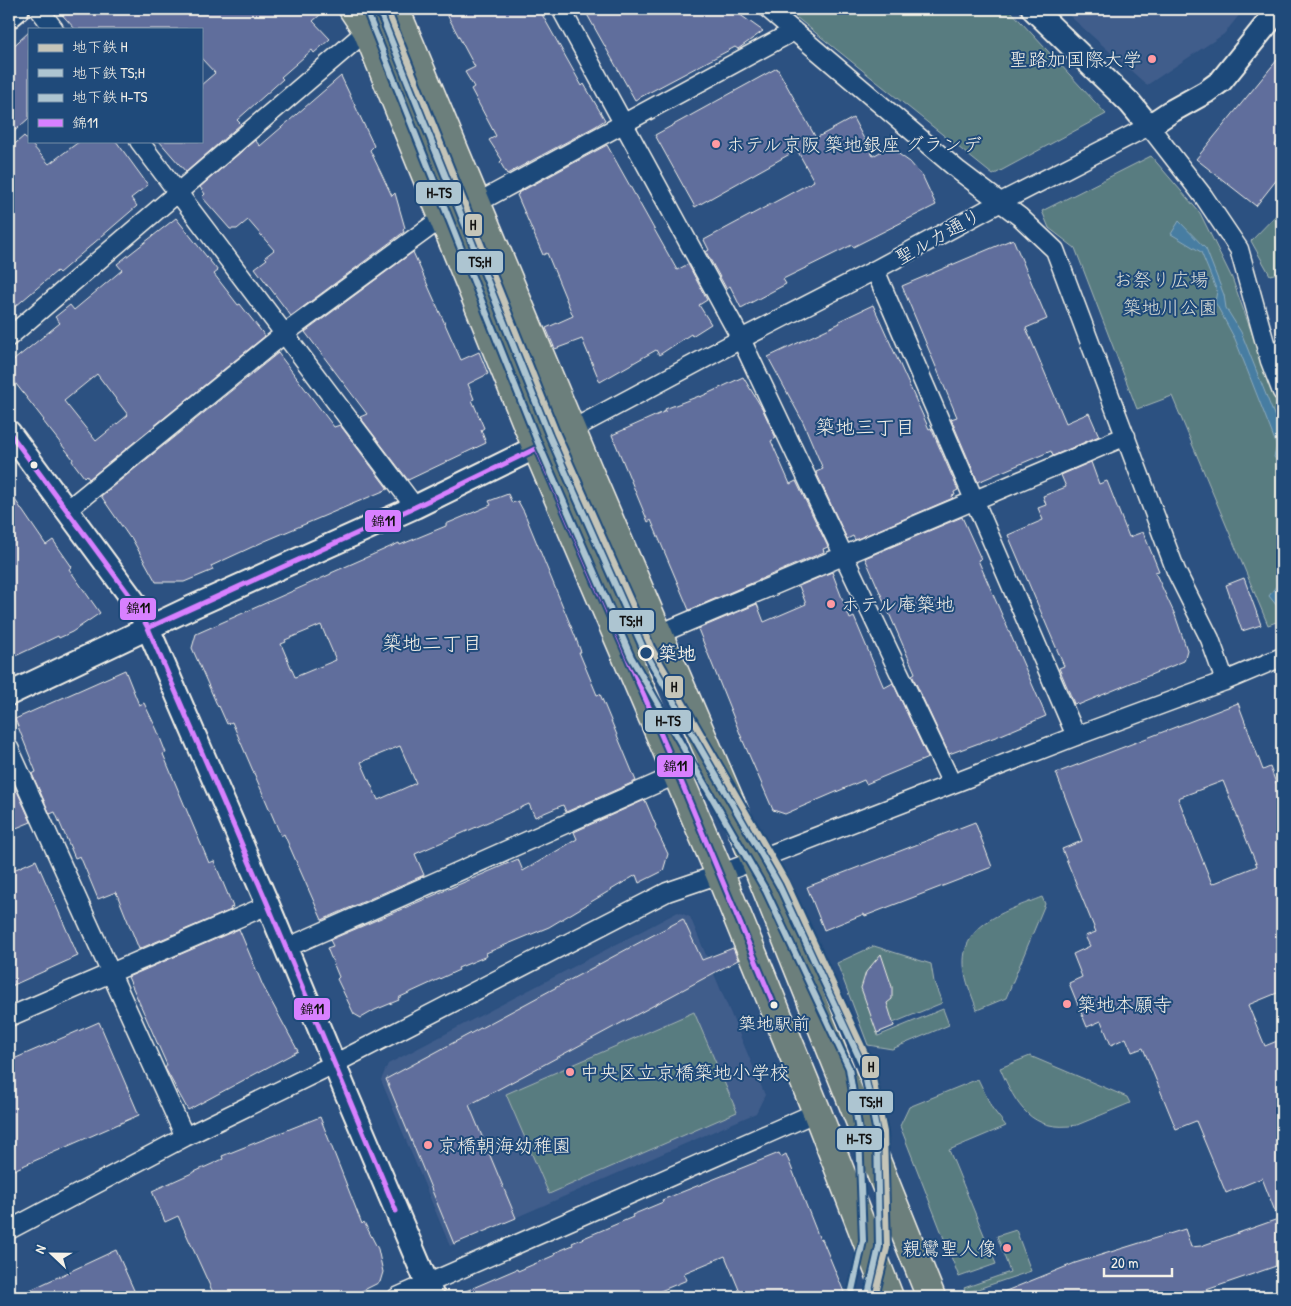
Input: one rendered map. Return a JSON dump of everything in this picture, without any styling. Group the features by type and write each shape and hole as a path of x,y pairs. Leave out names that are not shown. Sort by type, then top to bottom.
{"main road":[{"path":"9,15 16,9"},
{"path":"393,9 755,860 931,1297"},
{"path":"360,20 536,448 720,874 818,1112 889,1297"}],"street":[{"path":"39,9 53,28"},
{"path":"9,337 178,192 360,20 393,9"},
{"path":"561,9 741,339 952,784"},
{"path":"768,9 959,171 1020,216 1055,250 1176,571 1210,639 1225,681"},
{"path":"1033,9 1130,102 1204,197 1239,249 1270,361 1282,392"},
{"name":"聖ルカ通り","path":"572,430 741,339 1148,126 1206,92 1221,80 1279,9"},
{"path":"477,203 794,31"},
{"path":"140,142 415,507"},
{"path":"67,510 284,334 442,218"},
{"path":"875,270 1076,736"},
{"path":"1270,361 1282,348"},
{"path":"9,694 148,628 415,507 572,430"},
{"path":"9,432 133,600 148,628 268,905 430,1291"},
{"path":"659,634 1126,436"},
{"path":"9,1230 185,1137 334,1064 667,892 720,874 1076,736 1225,681 1282,657"},
{"path":"9,748 185,1137"},
{"path":"286,948 678,774"},
{"path":"9,1017 268,905"},
{"path":"397,1297 430,1291 818,1112"}],"shaded area":[{"name":"聖路加国際大学","path":"1062,9 1244,9 1224,34 1147,85"},
{"path":"1179,221 1206,249 1224,295 1226,308 1241,332 1282,435 1282,467 1274,457 1277,446 1235,339 1215,302 1217,291 1201,252 1171,234"},
{"path":"1282,578 1282,603 1277,606 1269,596"},
{"name":"中央区立京橋築地小学校","path":"678,912 690,917 765,1095 756,1113 450,1246 381,1080 388,1064"}],"green space":[{"path":"786,9 1009,9 1106,114 993,175"},
{"name":"築地川公園","path":"1151,156 1200,213 1232,278 1282,417 1282,620 1268,625 1172,396 1137,409 1075,248 1049,228 1042,211"},
{"path":"1282,209 1282,272 1270,275 1251,241"},
{"path":"1042,897 1045,904 1006,998 977,1010 965,973 964,956 968,942 976,931 1000,914"},
{"path":"874,946 931,964 934,982 942,1003 893,1023 894,1026 877,1033 878,1036 943,1009 949,1025 892,1049 868,1045 837,963"},
{"path":"694,1012 737,1112 549,1194 506,1094"},
{"path":"1030,1056 1127,1097 1130,1103 1077,1125 1048,1125 1037,1120 1019,1104 1012,1094 1000,1068"},
{"path":"978,1079 992,1108 1006,1126 949,1150 996,1264 959,1277 900,1126 909,1107"},
{"path":"1016,1230 1031,1271 966,1293 964,1288 1010,1272 997,1236"}],"building":[{"path":"57,9 327,9 313,21 330,39 314,53 312,50 281,77 283,79 237,120 241,124 186,172 160,142 202,142 202,84 215,73 202,59 202,28 74,28"},
{"path":"444,9 539,9 582,86 584,84 605,120 507,174 500,162 502,160 489,140 496,136 471,89 474,87 465,72 475,67"},
{"path":"584,9 732,9 763,31 738,49 735,47 635,100"},
{"path":"28,33 28,119 9,136 9,50"},
{"path":"1282,54 1282,136 1275,145 1282,151 1282,173 1256,206 1196,159"},
{"path":"777,68 816,138 853,118 873,156 889,147 910,162 923,177 936,205 853,247 852,245 783,279 786,284 741,308 730,286 726,288 706,252 709,250 704,240 814,181 797,150 695,207 655,135"},
{"path":"341,76 374,146 370,150 392,196 395,193 405,228 404,232 291,316 255,268 267,259 265,257 274,250 248,220 237,229 230,229 202,197 205,194 200,187 255,140 260,146"},
{"path":"24,136 49,164 79,142 117,142 148,185 131,198 137,206 59,273 57,271 9,312 9,149"},
{"path":"607,145 677,270 688,264 707,300 699,305 711,324 692,336 691,334 659,355 656,350 600,382 582,339 555,349 546,328 573,316 547,253 543,255 517,195"},
{"path":"176,218 218,271 214,274 265,336 89,479 86,475 84,477 72,461 73,459 9,375 9,364 60,323 55,317 70,305 74,310 122,270 117,264","holes":["97,374 128,415 96,441 64,401"]},
{"path":"1013,239 1047,319 1026,328 1066,423 1089,413 1099,436 1053,456 1051,451 978,482 951,419 957,417 902,286"},
{"path":"413,252 461,360 479,352 488,374 468,384 474,399 472,400 484,428 481,430 486,443 408,480 360,417 367,414 305,332"},
{"path":"873,305 958,490 954,492 953,498 855,540 853,536 847,539 816,472 823,469 803,422 768,357"},
{"path":"278,353 334,427 340,425 388,489 265,541 211,566 213,570 184,582 156,582 131,537 101,496"},
{"path":"743,377 762,408 776,438 771,441 790,484 796,481 828,547 823,549 824,552 689,610 651,520 648,522 612,435 666,411 665,409 700,397"},
{"path":"1091,462 1099,484 1107,481 1129,537 1143,532 1159,571 1155,572 1175,615 1187,650 1184,661 1078,705 1077,703 1074,704 1059,668 1064,666 1008,535 1043,520 1038,508 1046,505 1043,496 1066,487 1061,475"},
{"path":"9,491 46,545 53,540 72,567 69,569 100,613 72,632 59,638 58,636 9,659"},
{"path":"508,494 512,503 518,501 524,512 575,636 581,652 579,652 597,695 600,694 636,781 566,812 563,805 535,817 529,804 415,854 424,875 322,920 284,834 281,836 232,722 227,724 192,648 196,634 399,543 400,545 446,526 446,524 491,505 489,501","holes":["321,625 336,660 295,677 281,644 286,642 285,640","400,746 416,783 378,800 361,762"]},
{"path":"962,517 981,559 978,560 1046,716 949,754 912,675 915,673 865,558"},
{"path":"832,572 850,619 854,617 884,688 893,683 928,758 866,784 864,780 785,814 773,810 698,629 757,604 764,622 806,604 799,586"},
{"path":"1244,578 1261,625 1242,631 1226,585"},
{"path":"125,670 139,705 144,703 157,730 166,753 163,754 209,863 214,861 233,907 230,908 231,910 139,949 116,892 98,899 80,856 75,858 55,812 50,814 32,774 36,772 15,719"},
{"path":"1238,703 1263,770 1270,767 1282,799 1282,991 1248,1005 1265,1046 1282,1039 1282,1264 1186,1297 991,1297 1075,1263 1185,1229 1191,1247 1201,1246 1278,1219 1262,1178 1226,1193 1196,1121 1176,1129 1143,1048 1132,1052 1126,1038 1111,1045 1101,1021 1087,1027 1069,983 1082,977 1073,954 1090,946 1085,936 1096,932 1062,849 1082,841 1056,773","holes":["1223,781 1257,866 1212,884 1178,798"]},
{"path":"13,782 31,822 9,831 9,784"},
{"path":"645,800 668,854 663,871 639,883 636,875 549,927 486,953 487,956 458,968 459,970 398,998 399,1000 361,1018 354,1014 337,979 339,977 327,948 333,946 330,940 518,859 523,871 577,839 574,832"},
{"path":"975,822 992,867 824,930 807,887"},
{"path":"36,860 78,956 9,987 9,872"},
{"path":"683,919 702,960 733,948 738,960 469,1105 516,1218 454,1244 386,1079"},
{"path":"239,929 263,986 298,1051 188,1110 165,1068 167,1065 128,977"},
{"path":"881,954 892,987 892,999 887,1003 894,1026 877,1033 861,988 866,972"},
{"path":"99,1022 139,1115 9,1172 9,1061"},
{"path":"320,1117 362,1224 364,1222 378,1249 383,1272 380,1282 350,1297 215,1297 178,1216 165,1222 152,1191 223,1159 222,1156"},
{"path":"779,1153 781,1157 786,1154 820,1240 822,1239 846,1297 742,1297 725,1256 684,1273 687,1280 646,1297 452,1297 555,1255 554,1253 573,1245 572,1243 633,1217 632,1215 663,1202 662,1200"},
{"path":"116,1250 137,1297 15,1297"}],"metro line":[{"name":"H","path":"387,9 556,432 651,647 786,882 870,1064 884,1132 887,1248 875,1297"},
{"name":"H-TS","path":"367,12 536,438 631,657 766,891 849,1068 859,1132 863,1241 851,1295"},
{"name":"TS;H","path":"380,12 549,435 644,650 779,885 863,1066 877,1133 879,1247 868,1295"}],"transit line":[{"name":"錦11","path":"9,432 133,600 148,628 268,905 396,1211"},
{"name":"錦11","path":"148,628 415,507 537,448 678,774 774,1005"}],"place":[{"name":"聖路加国際大学","path":"1152,59"},
{"name":"ホテル京阪 築地銀座 グランデ","path":"716,144"},
{"name":"ホテル庵築地","path":"831,604"},
{"name":"築地","path":"646,653"},
{"name":"築地本願寺","path":"1067,1004"},
{"name":"築地駅前","path":"774,1005"},
{"name":"中央区立京橋築地小学校","path":"570,1072"},
{"name":"京橋朝海幼稚園","path":"428,1145"},
{"name":"親鸞聖人像","path":"1007,1248"}],"district":[{"name":"築地三丁目","path":"865,426"},
{"name":"築地二丁目","path":"432,642"}],"park label":[{"name":"お祭り広場","path":"1161,279"}]}
